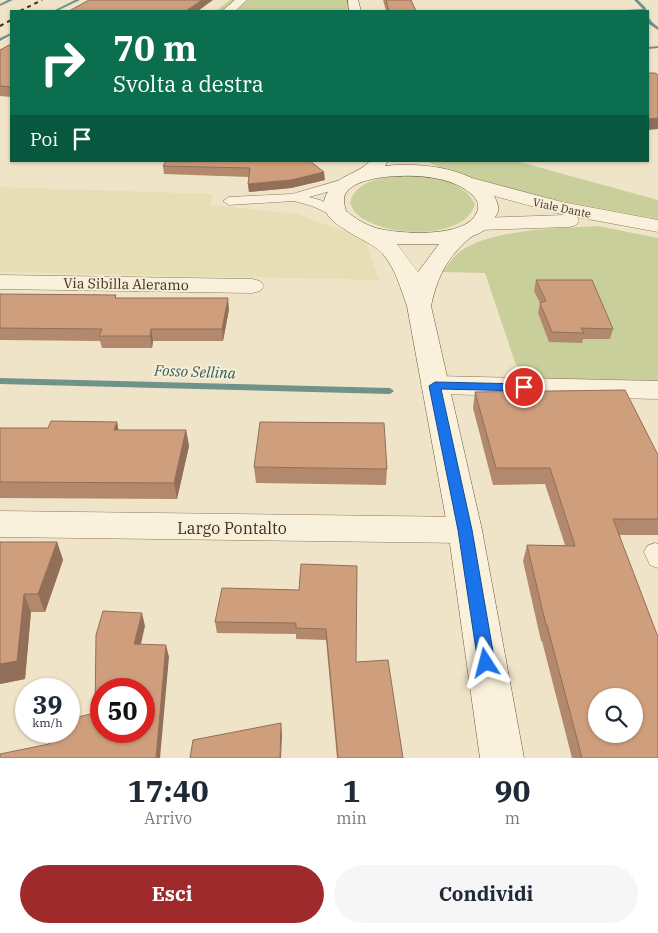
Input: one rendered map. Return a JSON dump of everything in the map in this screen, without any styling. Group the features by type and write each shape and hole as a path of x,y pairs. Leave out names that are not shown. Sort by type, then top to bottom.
{"main road":[{"path":"229,10 242,0"},
{"path":"378,162 376,166 337,191 333,201 336,212 348,223 366,232 389,248 406,270 418,306 465,530 502,758"},
{"path":"411,162 429,171"},
{"path":"356,178 384,171 429,171"},
{"name":"Viale Dante","path":"429,171 548,206 651,224"},
{"path":"418,306 424,280 436,259 488,214 488,202 481,192 468,183"},
{"path":"366,232 390,238 416,240 442,238 472,228 538,221 651,224"},
{"name":"Via Sibilla Aleramo","path":"0,282 252,286"},
{"path":"435,386 658,390"},
{"name":"Largo Pontalto","path":"0,524 465,530"}],"lane":[{"path":"229,201 293,198 356,178"},
{"path":"293,198 336,212"}],"shaded area":[{"path":"0,187 213,194 210,205 297,214 365,239 379,280 0,272"}],"green space":[{"path":"230,0 348,0 346,10 217,10"},
{"path":"428,162 520,162 658,200 658,219 518,193 463,178"},
{"path":"392,176 427,177 450,182 468,194 475,204 468,216 455,225 439,230 420,232 401,231 383,227 367,221 355,212 350,203 356,191 366,183"},
{"path":"598,226 658,238 658,383 541,383 516,365 485,273 442,272 457,254 486,239 524,231"}],"building":[{"path":"89,0 202,0 187,10 71,10"},
{"path":"386,0 411,0 416,10 389,10"},
{"path":"10,45 10,87 0,86 0,50"},
{"path":"649,73 658,75 658,118 649,119"},
{"path":"165,162 311,162 324,172 291,180 248,184 250,168 163,166"},
{"path":"536,280 592,280 613,329 581,328 584,333 552,332 540,303 546,301"},
{"path":"0,294 116,295 115,298 228,298 222,329 151,329 150,336 99,336 102,329 0,328"},
{"path":"625,390 658,455 658,519 613,519 658,637 658,758 582,758 546,625 527,545 575,546 550,468 496,468 475,392"},
{"path":"51,421 117,422 114,430 186,430 174,483 0,482 0,428 48,428"},
{"path":"260,422 384,423 387,469 254,467"},
{"path":"0,542 57,542 38,594 24,594 17,661 0,664"},
{"path":"301,564 357,566 356,662 388,660 403,758 338,758 326,629 296,628 296,623 215,622 222,588 299,590"},
{"path":"103,611 142,613 134,644 166,645 156,758 0,758 0,754 49,743 80,743 80,716 90,714 90,743 155,743 155,678 95,678 96,635"},
{"path":"281,723 280,758 190,758 193,740"}],"waterway":[{"path":"0,5 11,0"},
{"path":"57,10 78,0"},
{"path":"636,0 645,10"},
{"path":"649,20 658,29"},
{"path":"0,40 10,35"},
{"path":"649,48 658,47"},
{"name":"Fosso Sellina","path":"0,381 390,391"}],"railway":[{"path":"22,10 42,0"},
{"path":"0,26 10,21"}],"route":[{"path":"486,663 465,530 435,386 524,387"}]}
